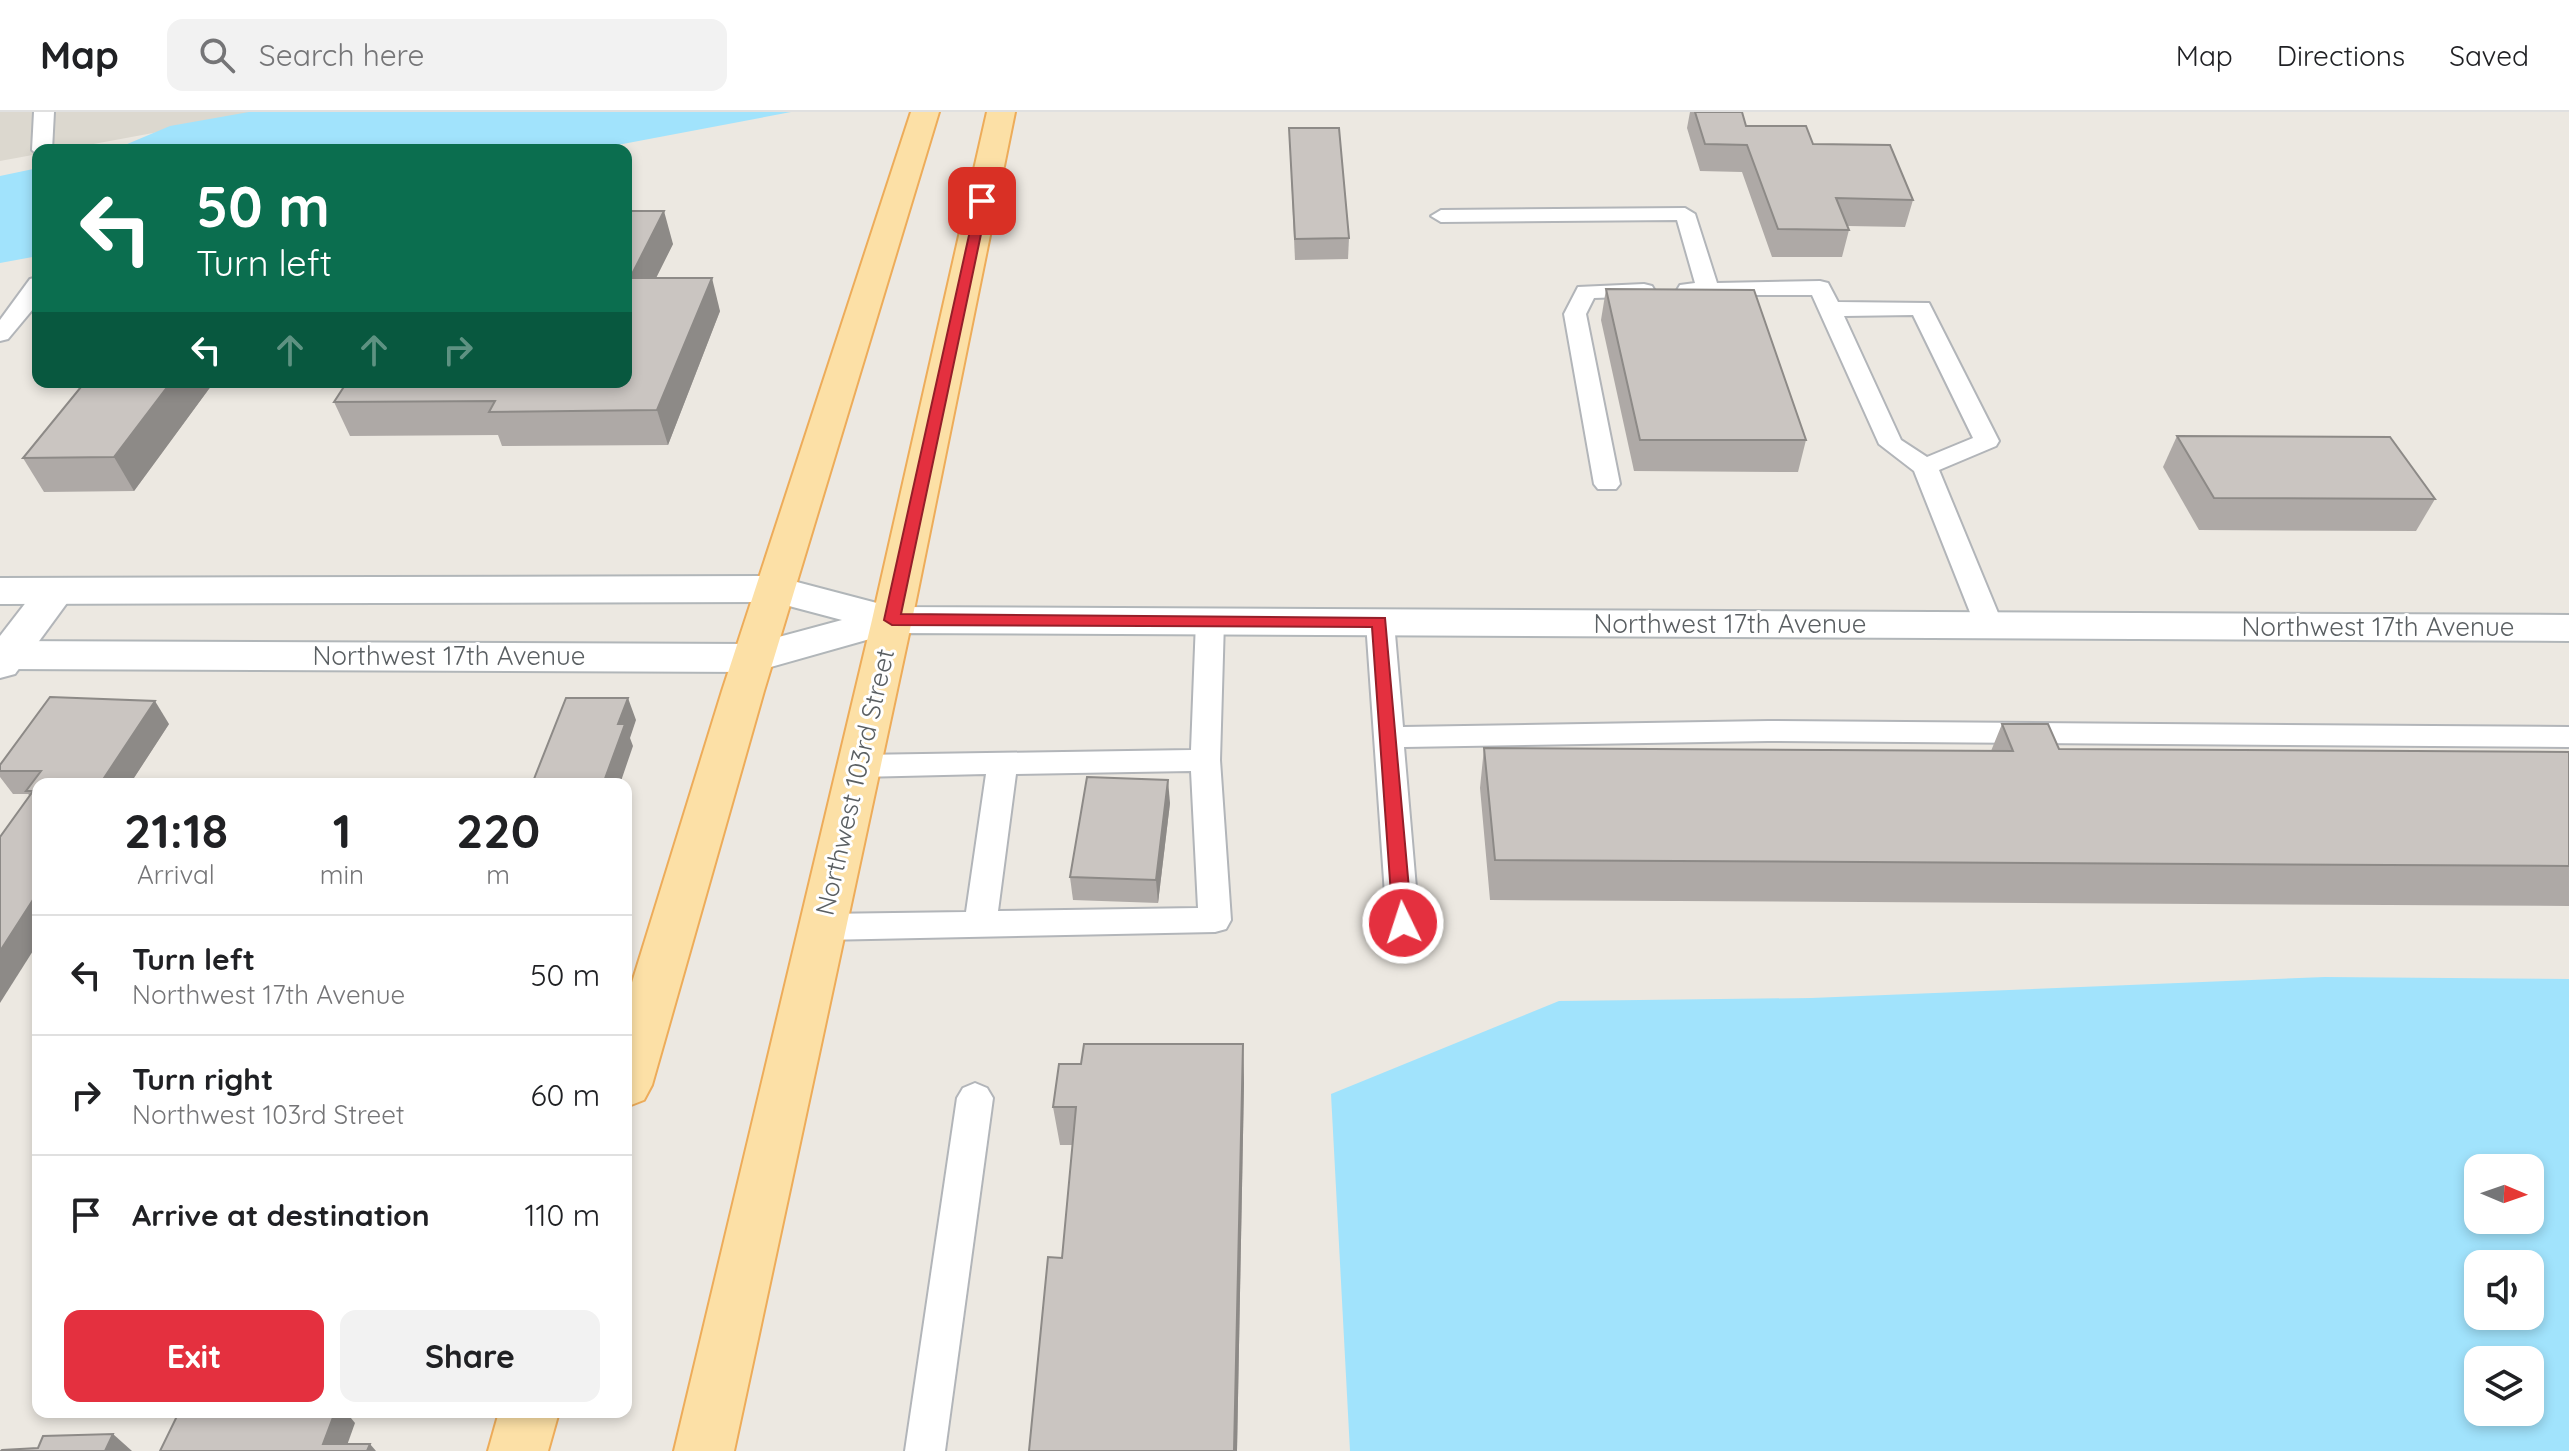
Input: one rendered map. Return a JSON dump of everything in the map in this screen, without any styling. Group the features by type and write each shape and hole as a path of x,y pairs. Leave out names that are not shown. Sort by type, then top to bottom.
{"main road":[{"path":"632,1065 774,589 925,112"},
{"name":"Northwest 103rd Street","path":"704,1451 892,620 1001,112"},
{"name":"Northwest 17th Avenue","path":"0,591 774,589 892,620 2569,628"},
{"path":"2,658 55,592"},
{"name":"Northwest 17th Avenue","path":"2,658 753,658 892,620"},
{"path":"518,1451 527,1418"}],"lane":[{"path":"42,144 44,112"},
{"path":"1441,216 1685,214 1708,290"},
{"path":"1607,484 1575,314 1586,292 1820,288 1891,444 1925,467 1989,625"},
{"path":"0,334 32,295"},
{"path":"1829,309 1921,308 1987,441 1925,467"},
{"path":"822,927 1215,920 1205,760 1210,621"},
{"path":"1380,622 1403,923"},
{"path":"1387,723 1768,731 2569,737"},
{"path":"859,766 1205,760"},
{"path":"980,924 1002,764"},
{"path":"925,1451 975,1098"}],"shaded area":[{"path":"0,112 267,112 94,144 32,144 32,155 0,161"}],"water":[{"path":"249,112 791,112 623,144 127,144 170,126"},
{"path":"32,169 32,257 0,263 0,176"},
{"path":"2325,977 2569,979 2569,1451 1350,1451 1331,1094 1559,1001 1811,998"}],"building":[{"path":"1695,112 1742,112 1746,126 1806,126 1813,144 1890,145 1913,200 1836,198 1849,230 1778,229 1747,145 1705,144"},
{"path":"1289,128 1339,128 1349,238 1295,239"},
{"path":"632,211 664,211 632,274"},
{"path":"632,278 712,278 657,410 489,412 495,401 334,402 343,388 632,388"},
{"path":"1606,289 1754,290 1806,440 1640,440"},
{"path":"80,388 166,388 114,457 23,458"},
{"path":"2177,436 2390,437 2435,499 2214,498"},
{"path":"50,697 155,701 104,778 36,778 41,771 0,771 0,765"},
{"path":"566,698 628,698 618,724 625,724 605,778 534,778"},
{"path":"2002,724 2048,724 2059,749 2569,752 2569,866 1495,860 1484,748 2013,751"},
{"path":"1087,777 1168,780 1156,880 1070,877"},
{"path":"32,792 32,901 0,951 0,837"},
{"path":"1084,1044 1243,1044 1234,1451 1029,1451 1048,1257 1062,1258 1076,1107 1053,1107 1059,1064 1081,1064"},
{"path":"176,1418 333,1418 323,1444 370,1444 367,1451 160,1451"},
{"path":"113,1434 105,1451 1,1451 38,1448 43,1436"}],"route":[{"path":"982,201 892,620 1380,622 1403,923"}]}
